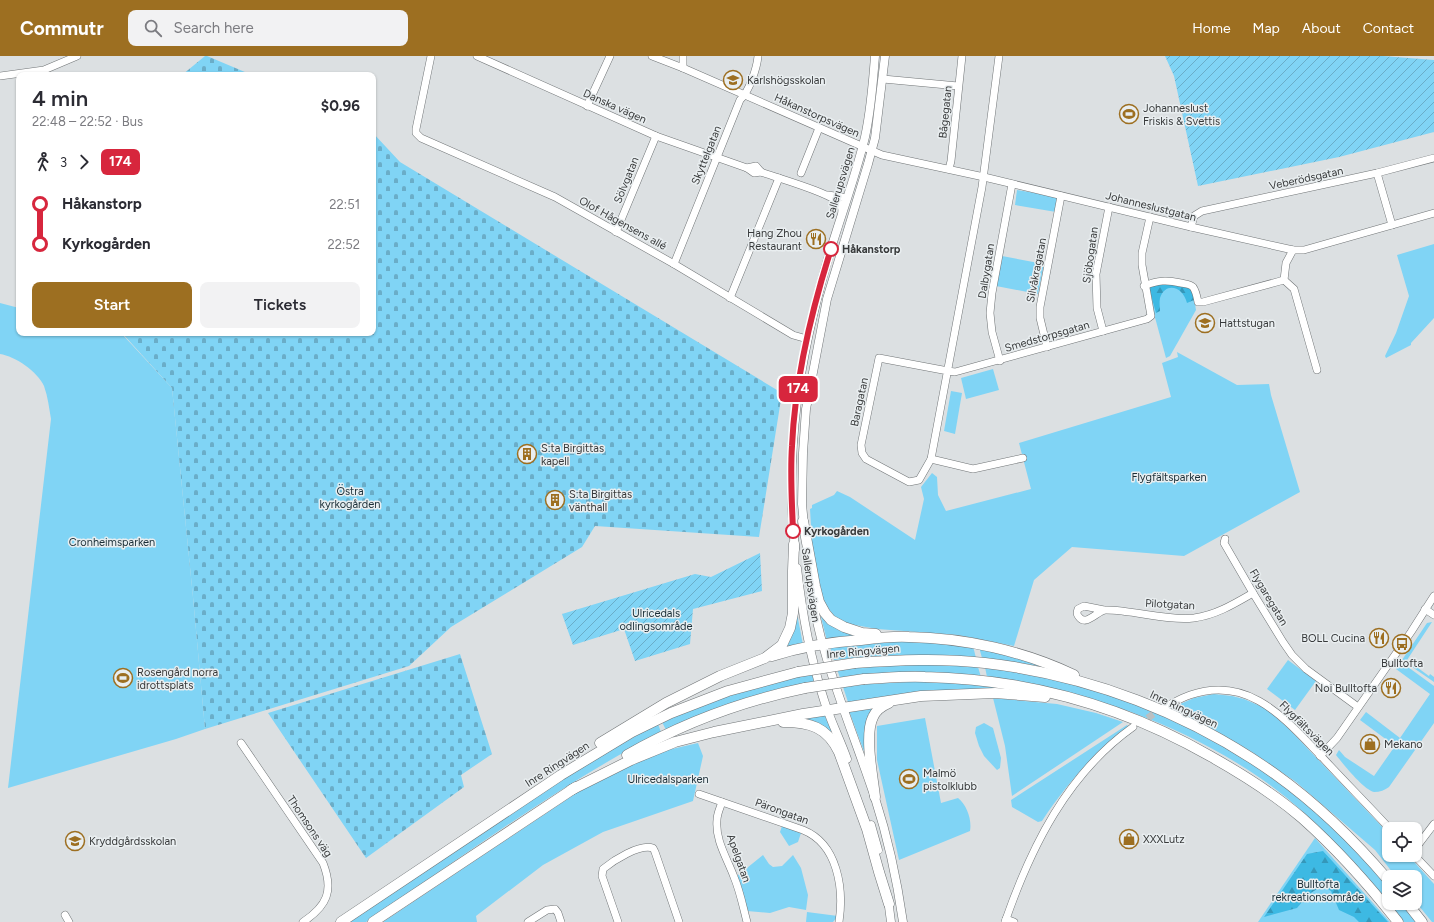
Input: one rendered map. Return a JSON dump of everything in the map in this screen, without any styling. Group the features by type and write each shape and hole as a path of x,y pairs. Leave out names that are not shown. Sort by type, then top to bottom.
{"highway":[{"path":"803,521 819,602 825,613 838,624 850,630 895,637 946,639 994,648 1051,665 1074,674 1087,684"},
{"path":"499,816 558,771 636,720 694,689 765,658 777,650 786,640 793,613 794,544"},
{"path":"752,663 790,650 809,646 895,637"},
{"name":"Inre Ringvägen","path":"341,922 581,763 651,722 690,705 728,691 798,672 855,663 914,659 984,663 1041,672 1072,679 1142,702 1191,724 1234,747 1269,770 1308,799 1370,858 1382,873"},
{"path":"373,922 608,766 673,731 741,705 805,688 864,679 925,677 999,683 1064,695 1136,719 1177,738 1233,769 1258,785 1301,818 1340,854 1378,896 1398,922"},
{"path":"571,790 625,762 664,746 714,732 803,714 904,698 961,693 1006,693 1053,698 1094,709 1106,708"},
{"path":"875,797 869,733 871,722 875,712 883,705 904,698"},
{"path":"763,722 795,722 807,724 819,728 834,741 868,829 889,904"},
{"path":"1413,910 1422,922"}],"main road":[{"name":"Sallerupsvägen","path":"875,56 872,98 862,147 827,262 807,339 800,374 790,478 794,544 800,600 809,646 827,710 843,749 874,837 889,904 891,922"},
{"name":"Sallerupsvägen","path":"885,56 875,138 827,299 806,409 802,453 802,504 810,587 824,644 843,708 875,797 890,851 903,922"},
{"path":"842,250 842,237 850,203 849,199 847,198"}],"street":[{"path":"29,72 44,70 77,56"},
{"name":"Olof Hågensens allé","path":"431,56 416,129 416,133 421,138 554,197 674,264 793,335 807,339"},
{"name":"Danska vägen","path":"478,56 656,136 747,168 754,173 761,172 824,194 847,198"},
{"path":"587,106 610,56"},
{"name":"Håkanstorpsvägen","path":"652,56 683,68 862,147"},
{"path":"683,56 683,68"},
{"name":"Skyttelgatan","path":"674,264 740,100 745,95 755,69 758,56"},
{"name":"Bågegatan","path":"948,170 951,161 962,56"},
{"path":"999,56 984,177 931,459 973,469 1023,458"},
{"path":"0,76 16,74"},
{"path":"883,79 958,86"},
{"path":"801,173 819,128"},
{"name":"Sölvgatan","path":"616,232 656,136"},
{"name":"Johanneslustgatan","path":"862,147 882,155 984,177 1292,250 1304,250 1434,212"},
{"name":"Veberödsgatan","path":"1191,227 1194,216 1202,211 1377,173 1434,158"},
{"path":"1377,173 1392,225"},
{"path":"730,298 779,178"},
{"name":"Dalbygatan","path":"1000,361 992,332 990,313 992,293 1012,184"},
{"name":"Danska vägen","path":"824,194 839,203 842,207 842,215"},
{"name":"Silvåkragatan","path":"1047,347 1040,318 1040,307 1061,196"},
{"name":"Sjöbogatan","path":"1103,331 1098,308 1096,274 1109,207"},
{"path":"1150,217 1142,253 1144,286 1157,280 1167,280 1189,284 1196,293 1198,302 1203,302 1284,280"},
{"path":"1284,280 1286,263 1292,250"},
{"path":"1284,280 1294,289 1317,370"},
{"name":"Smedstorpsgatan","path":"948,371 955,372 1000,361 1103,331 1147,320 1151,316 1144,286"},
{"name":"Baragatan","path":"931,459 919,480 909,482 866,459 862,453 861,445 879,358 948,371"},
{"name":"Flygaregatan","path":"1225,539 1224,543 1253,593 1283,642 1294,656 1306,669 1358,707"},
{"name":"Pilotgatan","path":"1104,610 1193,618 1217,613 1253,593"},
{"path":"1320,756 1337,738 1411,632 1434,596"},
{"path":"1425,609 1434,615"},
{"name":"Flygfältsvägen","path":"1165,706 1189,695 1206,691 1228,690 1257,699 1284,718 1383,822"},
{"path":"1014,922 1005,920 1034,850 1044,829 1060,803 1094,762 1110,746 1134,727"},
{"name":"Thomsons väg","path":"240,743 323,863 328,891 324,902 310,917 302,922"},
{"name":"Pärongatan","path":"699,794 812,833 818,838 827,848 836,869 841,901 839,922"},
{"name":"Apelgatan","path":"722,802 717,818 717,830 723,852 739,890 747,922"},
{"path":"1422,840 1434,824"},
{"path":"618,922 602,876 603,869 614,860 628,853 649,847 653,848 655,852 679,922"},
{"path":"1421,862 1434,876"},
{"path":"528,922 547,910 555,909 558,912 561,922"},
{"path":"65,915 69,922"}],"green space":[{"path":"207,56 245,72 186,72"},
{"path":"1165,56 1383,56 1434,60 1434,132 1339,157 1198,186 1174,76"},
{"name":"Östra kyrkogården","path":"376,136 400,162 782,393 759,537 595,526 582,547 451,627 409,666 205,729 172,388 125,336 376,336"},
{"path":"1017,190 1059,197 1056,212 1015,205"},
{"path":"1434,244 1434,318 1411,343 1411,345 1386,358 1385,356 1396,333 1409,296 1397,255"},
{"path":"1002,256 1044,264 1038,294 996,286"},
{"path":"1167,282 1193,293 1196,310 1170,356 1166,358 1147,288"},
{"path":"1169,282 1192,289 1194,300 1187,303 1185,297 1178,290 1174,288 1166,289 1160,298 1160,311 1156,313 1149,288 1154,285"},
{"name":"Cronheimsparken","path":"0,303 16,307 16,336 124,336 172,388 205,729 176,739 8,788 51,419 44,386 37,375 19,361 0,354"},
{"name":"Flygfältsparken","path":"1177,352 1237,385 1269,384 1300,492 1184,556 1072,547 1034,580 1014,646 958,635 877,629 844,623 836,618 824,603 819,591 812,543 810,509 812,508 812,505 834,495 837,491 850,497 915,540 924,499 921,487 932,473 937,477 938,495 946,511 1031,489 1019,443 1171,397 1162,363 1178,357"},
{"path":"993,369 999,390 966,399 961,378"},
{"path":"951,391 962,393 955,434 944,431"},
{"name":"Ulricedals odlingsområde","path":"760,553 762,591 693,609 690,644 635,661 624,629 573,645 562,614 695,574 711,577"},
{"path":"818,605 822,613 865,636 827,641"},
{"path":"796,608 803,645 783,647"},
{"path":"1432,622 1407,660 1429,676 1430,674 1434,677 1434,682 1402,660 1427,623"},
{"path":"903,640 973,646 976,658 905,655 834,660 830,647"},
{"path":"979,647 1058,670 982,658"},
{"path":"460,654 492,754 461,775 464,787 366,858 268,713"},
{"path":"1288,660 1316,681 1295,710 1267,689"},
{"path":"1401,662 1434,686 1434,723 1389,787 1382,791 1374,792 1359,782 1336,755 1339,750 1345,757 1374,776 1395,746 1360,720 1366,712 1400,738 1430,694 1396,669"},
{"path":"923,664 978,667 981,677 840,678 837,669"},
{"path":"985,667 1028,674 1086,687 1140,706 1176,721 1211,739 1276,781 1307,805 1336,831 1382,880 1382,895 1346,853 1298,807 1263,780 1232,760 1165,726 1096,700 1024,683 987,677"},
{"path":"812,674 814,682 666,730 662,722 736,694 773,683"},
{"path":"909,682 936,682 989,686 1016,690 848,702 843,687"},
{"path":"1214,694 1232,696 1244,699 1267,709 1290,730 1382,827 1382,859 1375,850 1296,782 1252,752 1204,724 1171,708 1194,698"},
{"path":"993,698 1057,704 1096,713 1123,722 1012,796 1005,746"},
{"path":"876,707 869,765 849,711"},
{"path":"824,714 835,738 795,720"},
{"name":"Malmö pistolklubb","path":"925,718 941,803 958,798 968,813 970,831 899,860 877,760 877,726"},
{"path":"984,723 993,728 1001,758 1000,768 997,770 984,756 975,733 976,727"},
{"path":"658,724 661,732 548,798 366,922 349,922 463,844 578,769"},
{"path":"1127,725 1128,726 1081,770 1051,807 1042,821 1038,822 1012,807 1011,800"},
{"name":"Ulricedalsparken","path":"698,743 703,756 693,801 603,832 543,865 476,916 477,922 383,922 581,790 659,752"},
{"path":"782,826 801,833 798,842 789,846 780,832"},
{"name":"Bulltofta rekreationsområde","path":"1315,838 1390,922 1258,922"},
{"name":"Bulltofta rekreationsområde","path":"1323,851 1388,922 1359,922 1354,917 1339,910 1331,891 1322,886 1309,894 1297,908 1264,917 1307,854"},
{"path":"763,855 773,867 782,866 793,855 801,868 808,895 806,910 789,907 770,913 747,911 737,876"},
{"path":"1384,862 1414,862 1421,870 1391,870"},
{"path":"1422,871 1434,884 1434,922 1432,922 1422,910"},
{"path":"1395,910 1407,910 1416,922 1404,922"},
{"path":"807,912 838,916 833,922 806,922"}],"tunnel":[{"path":"1139,724 1162,708"}],"bus line":[{"name":"174","path":"793,531 790,478 795,412 800,374 817,298 831,249"}],"place":[{"name":"Karlshögsskolan","path":"733,80"},
{"name":"Johanneslust Friskis & Svettis","path":"1129,114"},
{"name":"Hang Zhou Restaurant","path":"816,239"},
{"name":"Håkanstorp","path":"831,249"},
{"name":"Hattstugan","path":"1205,323"},
{"name":"S:ta Birgittas kapell","path":"527,454"},
{"name":"S:ta Birgittas vänthall","path":"555,500"},
{"name":"Kyrkogården","path":"793,531"},
{"name":"BOLL Cucina","path":"1379,638"},
{"name":"Bulltofta","path":"1402,644"},
{"name":"Rosengård norra idrottsplats","path":"123,678"},
{"name":"Noi Bulltofta","path":"1391,688"},
{"name":"Mekano","path":"1370,744"},
{"name":"Malmö pistolklubb","path":"909,779"},
{"name":"XXXLutz","path":"1129,839"},
{"name":"Kryddgårdsskolan","path":"75,841"}]}
